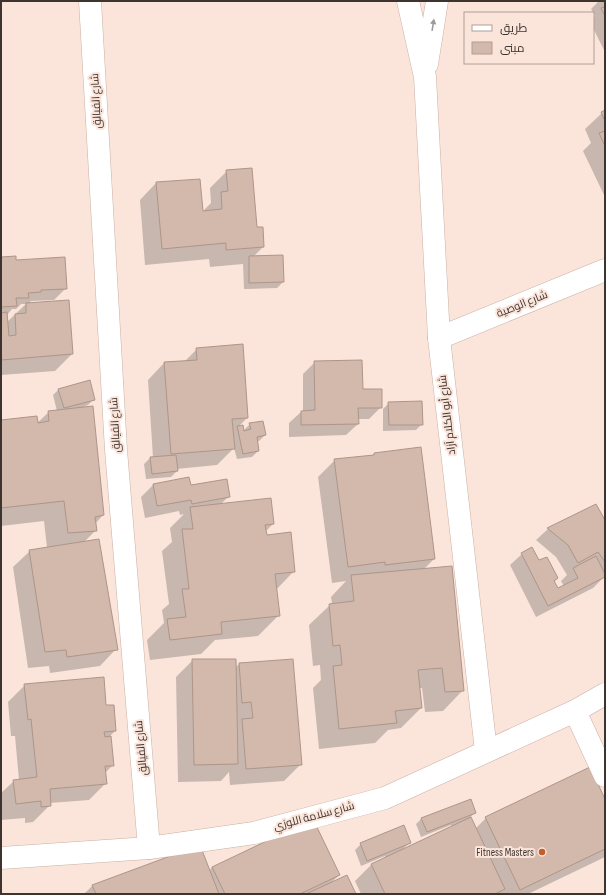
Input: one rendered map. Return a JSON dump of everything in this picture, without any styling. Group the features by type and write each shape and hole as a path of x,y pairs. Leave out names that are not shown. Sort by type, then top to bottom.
{"street":[{"name":"شارع الفيالق","path":"90,1 116,450 149,848"},
{"name":"شارع أبو الكلام آزاد","path":"408,1 425,77 439,338 486,751"},
{"name":"شارع أبو الكلام آزاد","path":"425,77 436,1"},
{"name":"شارع الوصية","path":"439,338 605,270"},
{"name":"شارع سلامة اللوزي","path":"1,858 149,848 254,833 385,798 575,711 605,694"},
{"path":"575,711 605,776"}],"building":[{"path":"605,7 605,16 601,8"},
{"path":"605,110 605,121 601,112"},
{"path":"605,131 605,146 599,133"},
{"path":"252,168 257,227 263,227 264,247 226,250 226,243 162,249 156,182 200,179 203,211 222,209 221,192 228,191 226,170"},
{"path":"283,255 284,282 249,283 249,256"},
{"path":"16,256 16,260 65,257 67,289 41,290 41,292 28,293 29,298 16,298 17,306 1,307 1,257"},
{"path":"69,300 73,354 1,360 1,313 7,312 9,336 16,335 15,314 26,313 26,303"},
{"path":"243,344 248,418 232,419 235,449 171,454 164,362 197,360 196,348"},
{"path":"362,360 363,389 382,389 382,408 358,408 359,424 301,425 301,411 315,410 314,361"},
{"path":"90,380 95,400 64,408 58,389"},
{"path":"422,401 423,425 389,425 388,402"},
{"path":"93,406 104,515 95,517 97,531 68,533 64,501 1,508 1,420 37,416 38,423 49,421 48,411"},
{"path":"263,421 266,435 257,437 259,451 243,454 237,426 243,425 244,431 251,429 249,423"},
{"path":"421,447 435,559 385,565 385,562 348,567 334,459 374,455 374,453"},
{"path":"176,455 178,471 152,474 150,457"},
{"path":"189,477 191,485 227,479 230,497 192,504 191,500 157,506 153,484"},
{"path":"271,498 274,524 265,525 267,535 291,532 295,572 275,574 280,616 221,622 222,634 170,640 167,619 186,617 182,589 189,589 182,529 193,529 190,507"},
{"path":"596,504 605,520 605,562 598,552 578,563 568,545 547,528"},
{"path":"99,539 118,650 67,657 66,650 45,652 29,550"},
{"path":"532,547 539,560 547,557 558,578 554,581 558,588 578,578 573,568 596,556 605,577 548,606 521,553"},
{"path":"452,566 464,691 445,692 442,668 418,670 422,708 395,711 397,723 339,729 333,666 342,665 340,645 333,646 329,604 354,601 351,575"},
{"path":"192,659 236,659 238,764 194,765"},
{"path":"293,659 302,765 246,769 242,719 253,718 251,702 242,703 239,663"},
{"path":"104,677 106,705 114,705 116,731 104,732 105,737 111,736 114,766 105,766 107,784 50,789 51,806 41,807 41,801 16,804 13,780 37,777 31,719 28,720 24,684"},
{"path":"590,767 605,799 605,849 520,890 485,817"},
{"path":"471,799 476,813 427,832 421,818"},
{"path":"471,817 505,889 495,894 385,894 371,864"},
{"path":"313,819 340,875 300,894 225,894 212,867"},
{"path":"404,825 411,843 367,861 360,843"},
{"path":"200,845 219,894 96,894 92,885"},
{"path":"347,875 356,894 306,894"}],"place":[{"name":"Fitness Masters","path":"542,852"}]}
